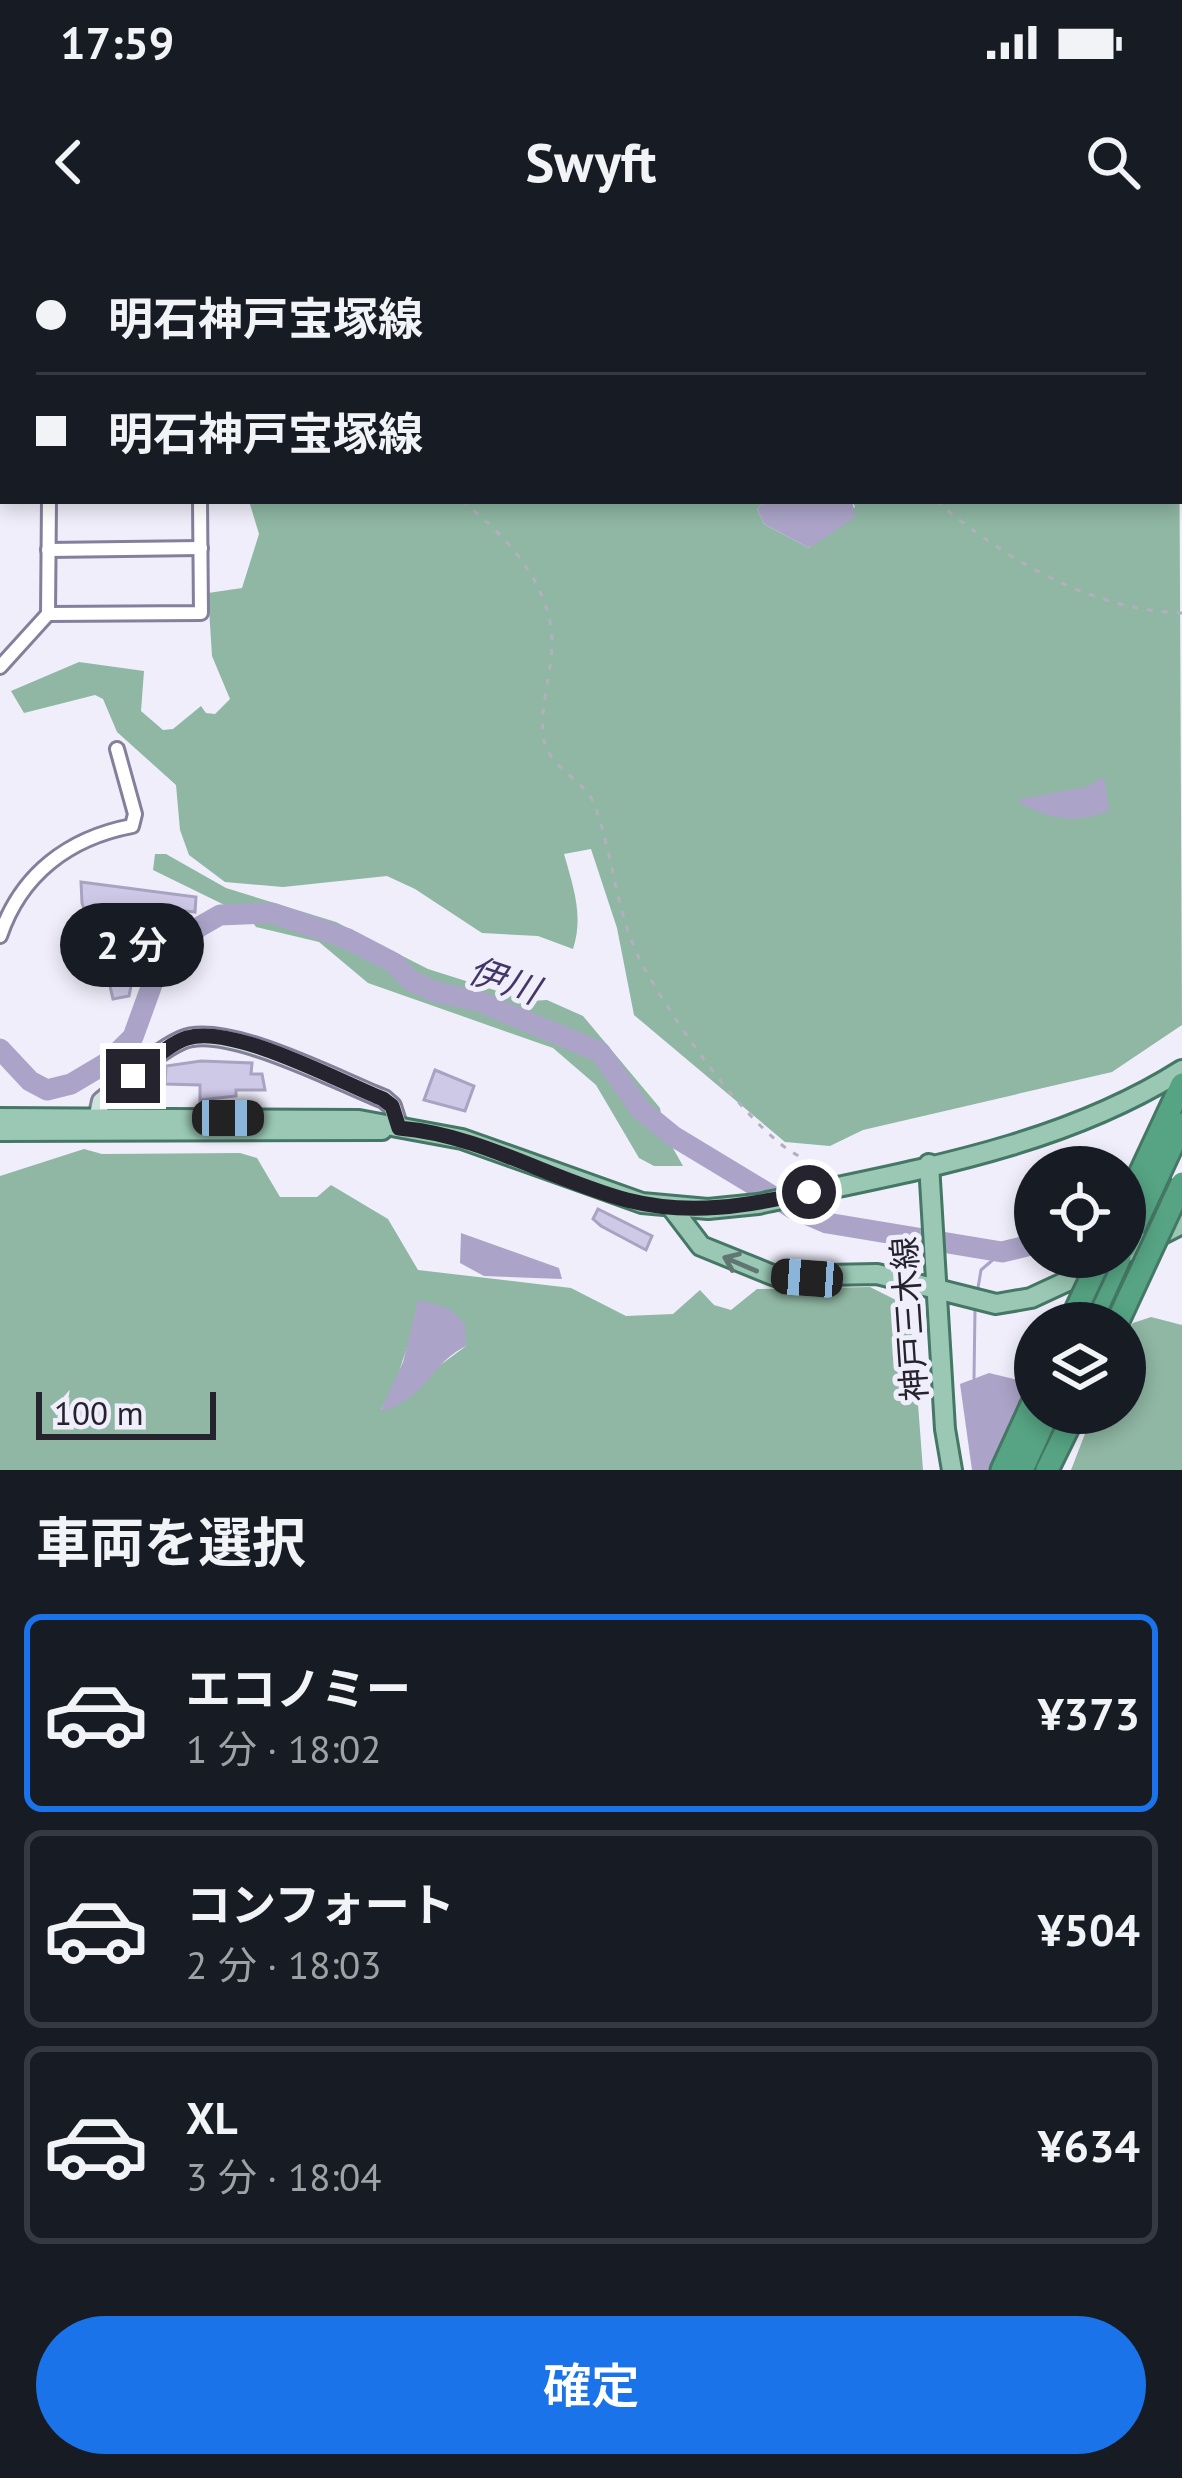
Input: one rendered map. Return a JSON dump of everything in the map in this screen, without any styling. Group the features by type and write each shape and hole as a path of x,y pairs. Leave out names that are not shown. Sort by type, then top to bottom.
{"highway":[{"path":"1146,1161 1182,1084"},
{"path":"1146,1201 1182,1124"},
{"path":"1127,1302 1182,1183"},
{"path":"1002,1470 1018,1434"},
{"path":"1022,1470 1038,1434"},
{"path":"1047,1470 1065,1434"}],"main road":[{"path":"0,1131 96,1124 359,1120 462,1139 593,1190 672,1208 758,1204 1072,1128 1182,1070"},
{"path":"0,1118 96,1124"},
{"name":"神戸三木線","path":"929,1164 945,1429 952,1470"},
{"path":"672,1208 701,1246 754,1271 807,1278 877,1274 996,1304 1031,1298 1071,1278"},
{"path":"1146,1241 1182,1224"}],"street":[{"path":"0,668 48,614 49,504"},
{"path":"48,614 201,613 200,504"},
{"path":"48,550 200,548"},
{"path":"0,935 28,879 79,843 132,826 135,814 117,749"},
{"path":"96,1124 101,1102 183,1039 205,1035 241,1042 383,1099 392,1106 399,1128"}],"path":[{"path":"465,504 516,553 536,583 550,620 552,644 542,735 549,757 594,802 613,885 639,959 668,1009 744,1106 784,1147 807,1156 834,1187"},
{"path":"940,504 1006,554 1081,592 1151,612 1182,613"}],"green space":[{"path":"250,504 763,504 757,509 764,524 809,548 855,507 1180,504 1182,1025 1112,1072 863,1130 830,1146 785,1142 634,1015 617,928 591,849 564,854 577,913 573,949 538,936 482,933 387,876 283,887 225,882 189,855 180,830 176,785 117,732 103,699 95,695 24,713 11,691 79,662 144,671 141,711 163,730 173,729 201,706 215,714 230,699 212,656 208,593 242,588 259,534"},
{"path":"155,854 166,854 226,888 336,922 428,969 529,1001 547,1000 583,1016 660,1108 665,1134 683,1166 654,1166 639,1158 596,1085 553,1048 368,983 319,942 256,927 249,917 153,870"},
{"path":"84,1149 102,1154 240,1153 257,1158 280,1197 317,1197 331,1185 388,1219 418,1270 571,1288 626,1316 673,1314 700,1290 714,1305 731,1310 757,1289 870,1287 900,1302 913,1338 923,1470 0,1470 0,1176","holes":["411,1335 466,1346 381,1409 392,1393"]},
{"path":"1146,1319 1182,1325 1182,1470 1071,1470 1085,1434 1146,1434"}],"shaded area":[{"path":"763,504 853,504 856,517 809,548 764,524 757,509"},
{"path":"1104,777 1109,811 1096,815 1061,818 1016,800 1085,787"},
{"path":"461,1233 559,1268 562,1279 484,1276 460,1263"},
{"path":"418,1300 449,1308 465,1324 466,1346 410,1397 380,1412 403,1362"},
{"path":"989,1373 1014,1379 1014,1434 1049,1434 1053,1470 972,1470 960,1384"}],"building":[{"path":"81,882 196,897 195,912 186,911 179,920 117,913 132,981 129,996 113,999 93,913 85,912 82,903"},
{"path":"201,1061 252,1063 251,1074 262,1074 265,1090 236,1090 236,1096 200,1100 200,1085 165,1084 166,1066"},
{"path":"435,1070 474,1086 465,1111 424,1100"},
{"path":"598,1209 652,1236 646,1250 601,1226 593,1219"}],"waterway":[{"name":"伊川","path":"0,1049 30,1081 47,1090 71,1084 108,1062 133,1037 154,979 173,949 220,915 272,913 348,939 435,992 478,1001 600,1052 640,1109 673,1136 792,1208 827,1223 1002,1252 1014,1249"},
{"path":"977,1294 981,1270 1002,1252"},
{"path":"974,1378 975,1310"}],"route":[{"path":"133,1076 183,1039 205,1035 241,1042 383,1099 392,1106 399,1128 499,1150 624,1199 709,1209 809,1192"}]}
